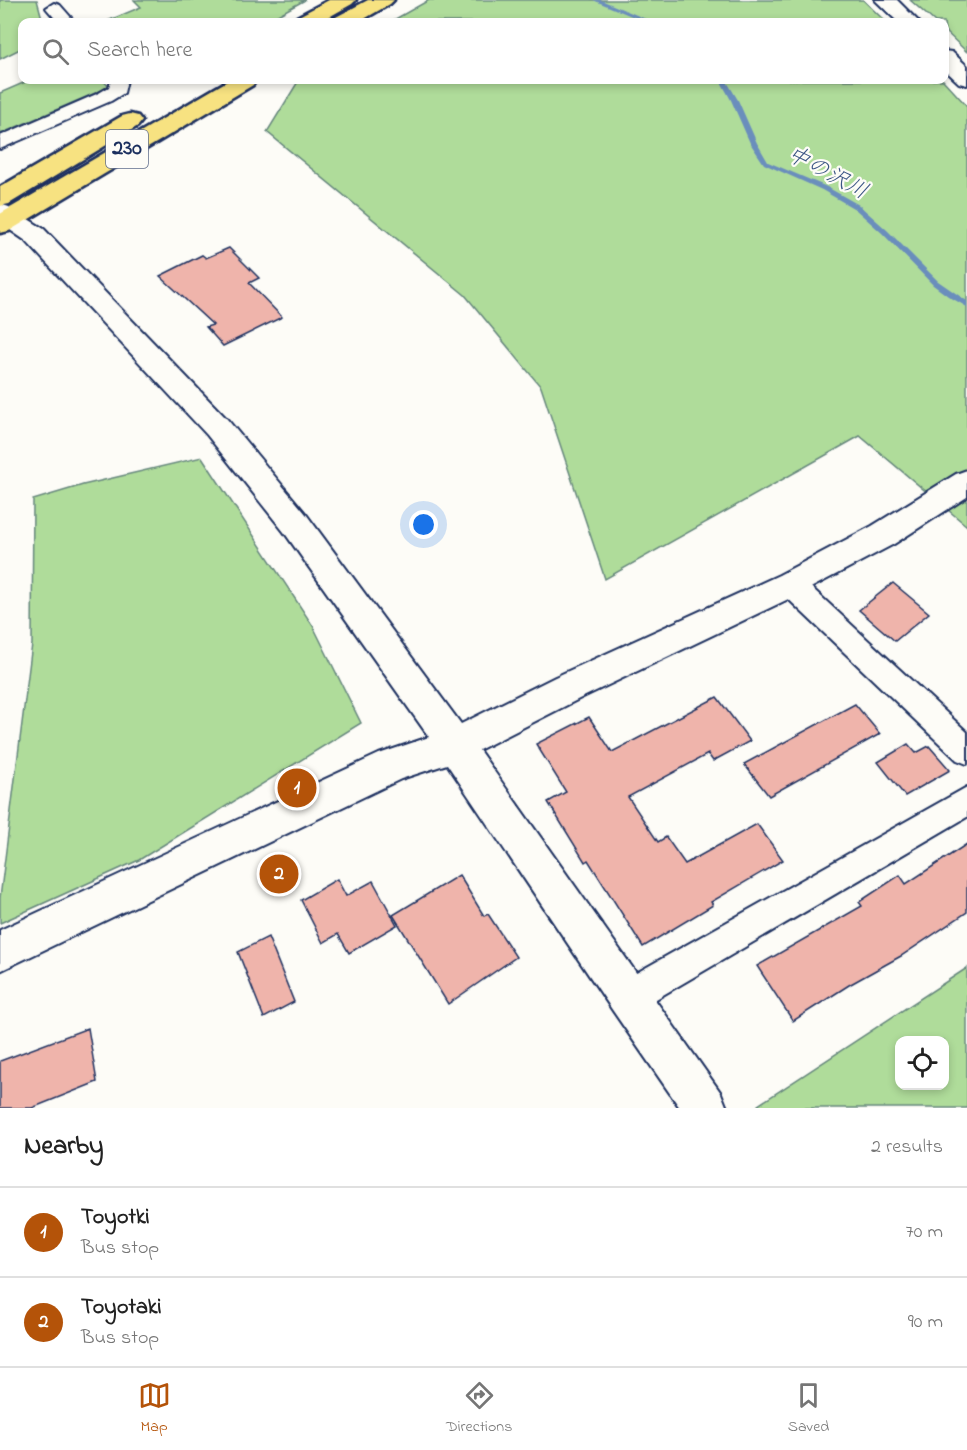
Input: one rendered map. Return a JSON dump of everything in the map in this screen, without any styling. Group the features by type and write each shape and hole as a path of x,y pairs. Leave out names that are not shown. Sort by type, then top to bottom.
{"highway":[{"path":"312,18 345,0"},
{"path":"351,18 383,0"},
{"name":"230","path":"3,213 154,108 197,84"},
{"name":"230","path":"3,213 238,84"}],"street":[{"path":"885,0 905,18"},
{"path":"54,8 63,18"},
{"path":"949,61 967,78"},
{"path":"0,143 105,97 118,89 119,84"},
{"path":"3,213 35,235 216,427 295,523 455,745 627,998 706,1108"},
{"path":"0,951 392,766 455,745 567,688 790,584 883,535 967,482"},
{"path":"790,584 967,751"},
{"path":"627,998 967,801"}],"green space":[{"path":"0,0 37,0 42,18 18,18 18,50 0,59"},
{"path":"134,0 305,0 272,18 115,18 141,7"},
{"path":"429,0 863,0 882,18 397,18"},
{"path":"910,0 967,0 967,52 949,35 949,18 930,18"},
{"path":"21,84 106,84 109,87 0,134 0,93"},
{"path":"297,84 947,84 967,106 967,526 860,436 605,579 541,387 465,295 267,132"},
{"path":"202,457 313,626 361,723 139,860 0,923 0,898 32,644 33,500 83,485"},
{"path":"967,968 967,1108 761,1108 758,1105"}],"building":[{"path":"229,248 259,278 249,283 282,317 223,346 206,327 213,325 160,276 202,255 206,258"},
{"path":"893,583 929,613 895,641 859,610"},
{"path":"717,697 750,741 713,761 708,754 628,797 658,842 666,837 685,864 757,824 783,860 711,902 713,905 643,947 588,860 585,862 548,802 566,792 536,744 589,717 612,752"},
{"path":"855,704 880,734 769,796 744,764"},
{"path":"908,744 916,753 929,746 950,770 905,796 878,762"},
{"path":"967,844 967,912 901,956 849,985 793,1021 757,966 862,906 859,902 900,875 906,884"},
{"path":"459,875 484,916 488,914 516,957 448,1004 393,915"},
{"path":"337,879 346,896 373,881 397,925 349,953 338,934 323,943 301,900"},
{"path":"268,937 294,1002 264,1018 238,952"},
{"path":"88,1028 97,1082 32,1108 0,1108 0,1061"}],"waterway":[{"name":"中の沢川","path":"596,0 640,18"},
{"name":"中の沢川","path":"725,84 753,143 766,163 847,200 857,207 885,231 935,283 967,304"}],"place":[{"name":"Toyotki","path":"297,788"},
{"name":"Toyotaki","path":"279,874"}]}
